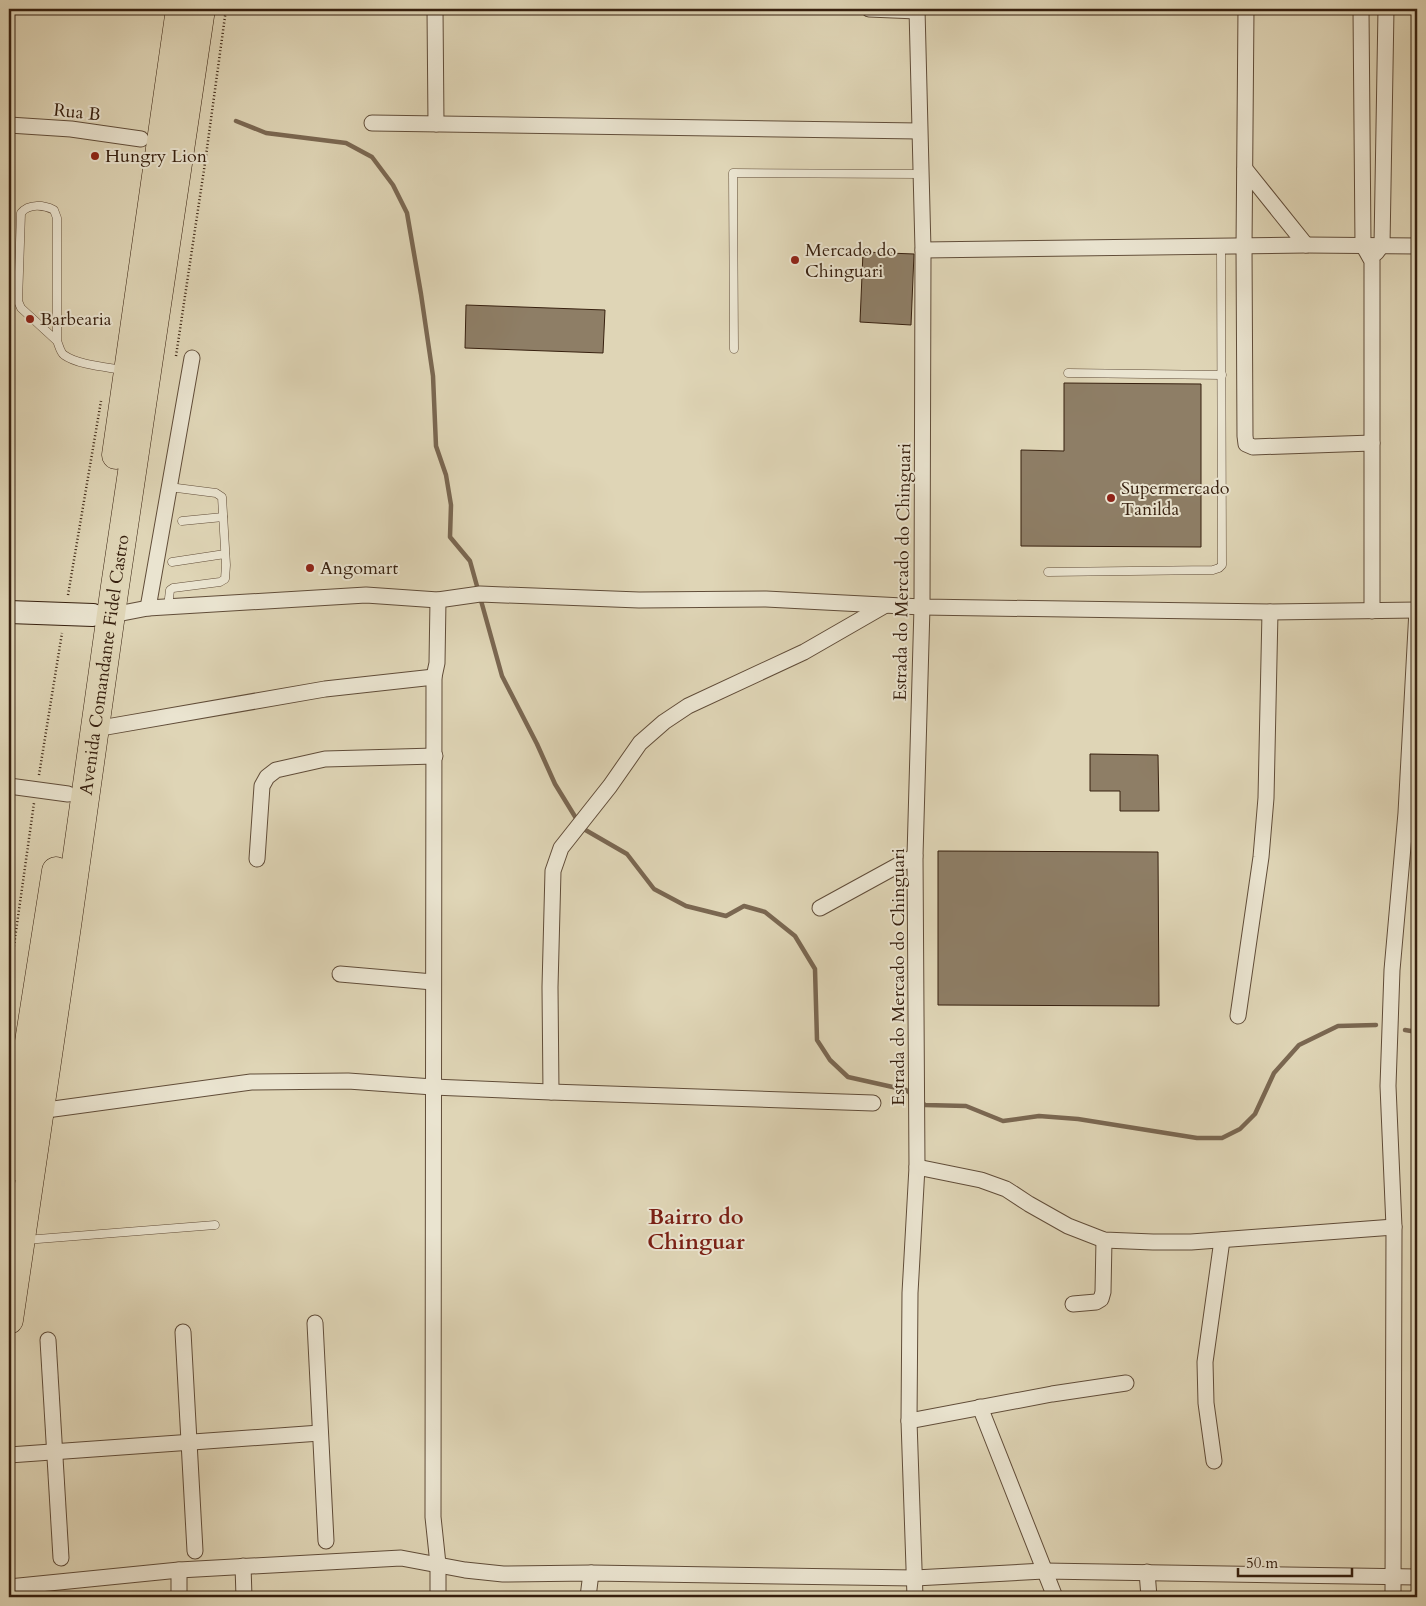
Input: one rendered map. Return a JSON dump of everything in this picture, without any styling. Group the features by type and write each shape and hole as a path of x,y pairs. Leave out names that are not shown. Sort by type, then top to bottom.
{"highway":[{"name":"Avenida Comandante Fidel Castro","path":"9,1320 95,729 117,369 180,9"},
{"name":"Avenida Comandante Fidel Castro","path":"9,1168 11,1125 26,1062 68,794 102,615 202,9"}],"street":[{"path":"435,9 436,124"},
{"path":"870,9 917,10"},
{"path":"1246,9 1244,247 1246,444 1253,447 1372,443"},
{"path":"1361,9 1363,245 1372,261 1372,611"},
{"path":"1372,261 1382,245 1386,9"},
{"name":"Estrada do Mercado do Chinguari","path":"915,1597 909,1421 910,1293 917,1167 915,856 922,607 924,250 919,131 917,10"},
{"path":"372,123 919,131"},
{"name":"Rua B","path":"9,125 71,129 141,139"},
{"path":"1245,169 1306,245"},
{"path":"924,250 1306,245 1417,246"},
{"path":"148,608 192,358"},
{"path":"9,612 102,615 148,608 366,594 438,600 480,594 639,600 766,599 922,607 1270,612 1417,610 1411,812 1392,970 1388,1086 1394,1227 1393,1597"},
{"path":"438,600 437,663 434,677 433,982 433,1517 438,1564 438,1597"},
{"path":"551,1092 550,987 553,871 561,848 610,786 640,743 664,722 688,706 804,652 884,606"},
{"path":"1238,1016 1260,866 1265,808 1270,612"},
{"path":"95,729 325,689 434,677"},
{"path":"257,860 262,786 267,777 276,770 325,759 435,756"},
{"path":"9,786 68,794"},
{"path":"820,908 915,856"},
{"path":"340,974 433,982"},
{"path":"9,1084 26,1062"},
{"path":"39,1112 251,1082 348,1081 551,1092 873,1103"},
{"path":"917,1167 981,1180 1006,1189 1068,1226 1104,1240 1153,1242 1222,1240 1394,1227"},
{"path":"1073,1304 1096,1302 1101,1299 1103,1292 1104,1240"},
{"path":"1214,1461 1206,1403 1205,1362 1222,1240"},
{"path":"315,1323 326,1541"},
{"path":"182,1332 196,1551"},
{"path":"48,1340 61,1558"},
{"path":"909,1421 1052,1394 1126,1383"},
{"path":"980,1407 1055,1597"},
{"path":"9,1455 320,1433"},
{"path":"9,1588 179,1570 401,1558 465,1570 503,1574 592,1573 915,1578 1044,1572 1147,1572 1417,1578"},
{"path":"243,1566 244,1597"},
{"path":"179,1570 179,1597"},
{"path":"1147,1572 1149,1597"},
{"path":"588,1597 592,1573"}],"lane":[{"path":"734,349 733,173 921,174"},
{"path":"57,341 57,218 54,210 47,207 30,206 21,213 18,301 21,308 57,341 65,356 81,362 117,369"},
{"path":"1048,572 1213,570 1219,568 1223,561 1221,247"},
{"path":"1068,373 1222,375"},
{"path":"168,607 170,590 173,588 198,586 220,582 225,579 222,497 216,493 187,491 169,487"},
{"path":"182,521 223,517"},
{"path":"172,562 224,554"},
{"path":"20,1240 215,1225"}],"path":[{"path":"174,364 206,163 226,9"},
{"path":"9,981 36,790 66,614 117,369"}],"building":[{"path":"863,252 914,254 911,325 860,322"},
{"path":"466,305 605,310 603,353 465,348"},
{"name":"Supermercado Tanilda","path":"1064,383 1201,384 1201,547 1021,546 1021,450 1064,451"},
{"path":"1090,754 1158,755 1159,811 1120,811 1120,791 1090,791"},
{"path":"938,851 1158,852 1159,1006 938,1005"}],"waterway":[{"path":"236,121 266,133 346,143 372,157 393,185 407,213 433,376 436,446 446,475 451,505 450,537 470,561 502,676 555,784 582,828 627,854 654,889 686,906 726,916 744,906 765,912 795,936 815,969 817,1040 830,1060 848,1077 906,1090 914,1096"},
{"path":"920,1101 925,1105 966,1106 1003,1121 1039,1116 1078,1119 1197,1138 1222,1138 1240,1129 1255,1114 1274,1073 1299,1045 1338,1026 1376,1025"},
{"path":"1405,1030 1417,1032"}],"place":[{"name":"Hungry Lion","path":"95,156"},
{"name":"Mercado do Chinguari","path":"795,260"},
{"name":"Barbearia","path":"30,319"},
{"name":"Supermercado Tanilda","path":"1111,498"},
{"name":"Angomart","path":"310,568"}],"district":[{"name":"Bairro do Chinguar","path":"696,1228"}]}
